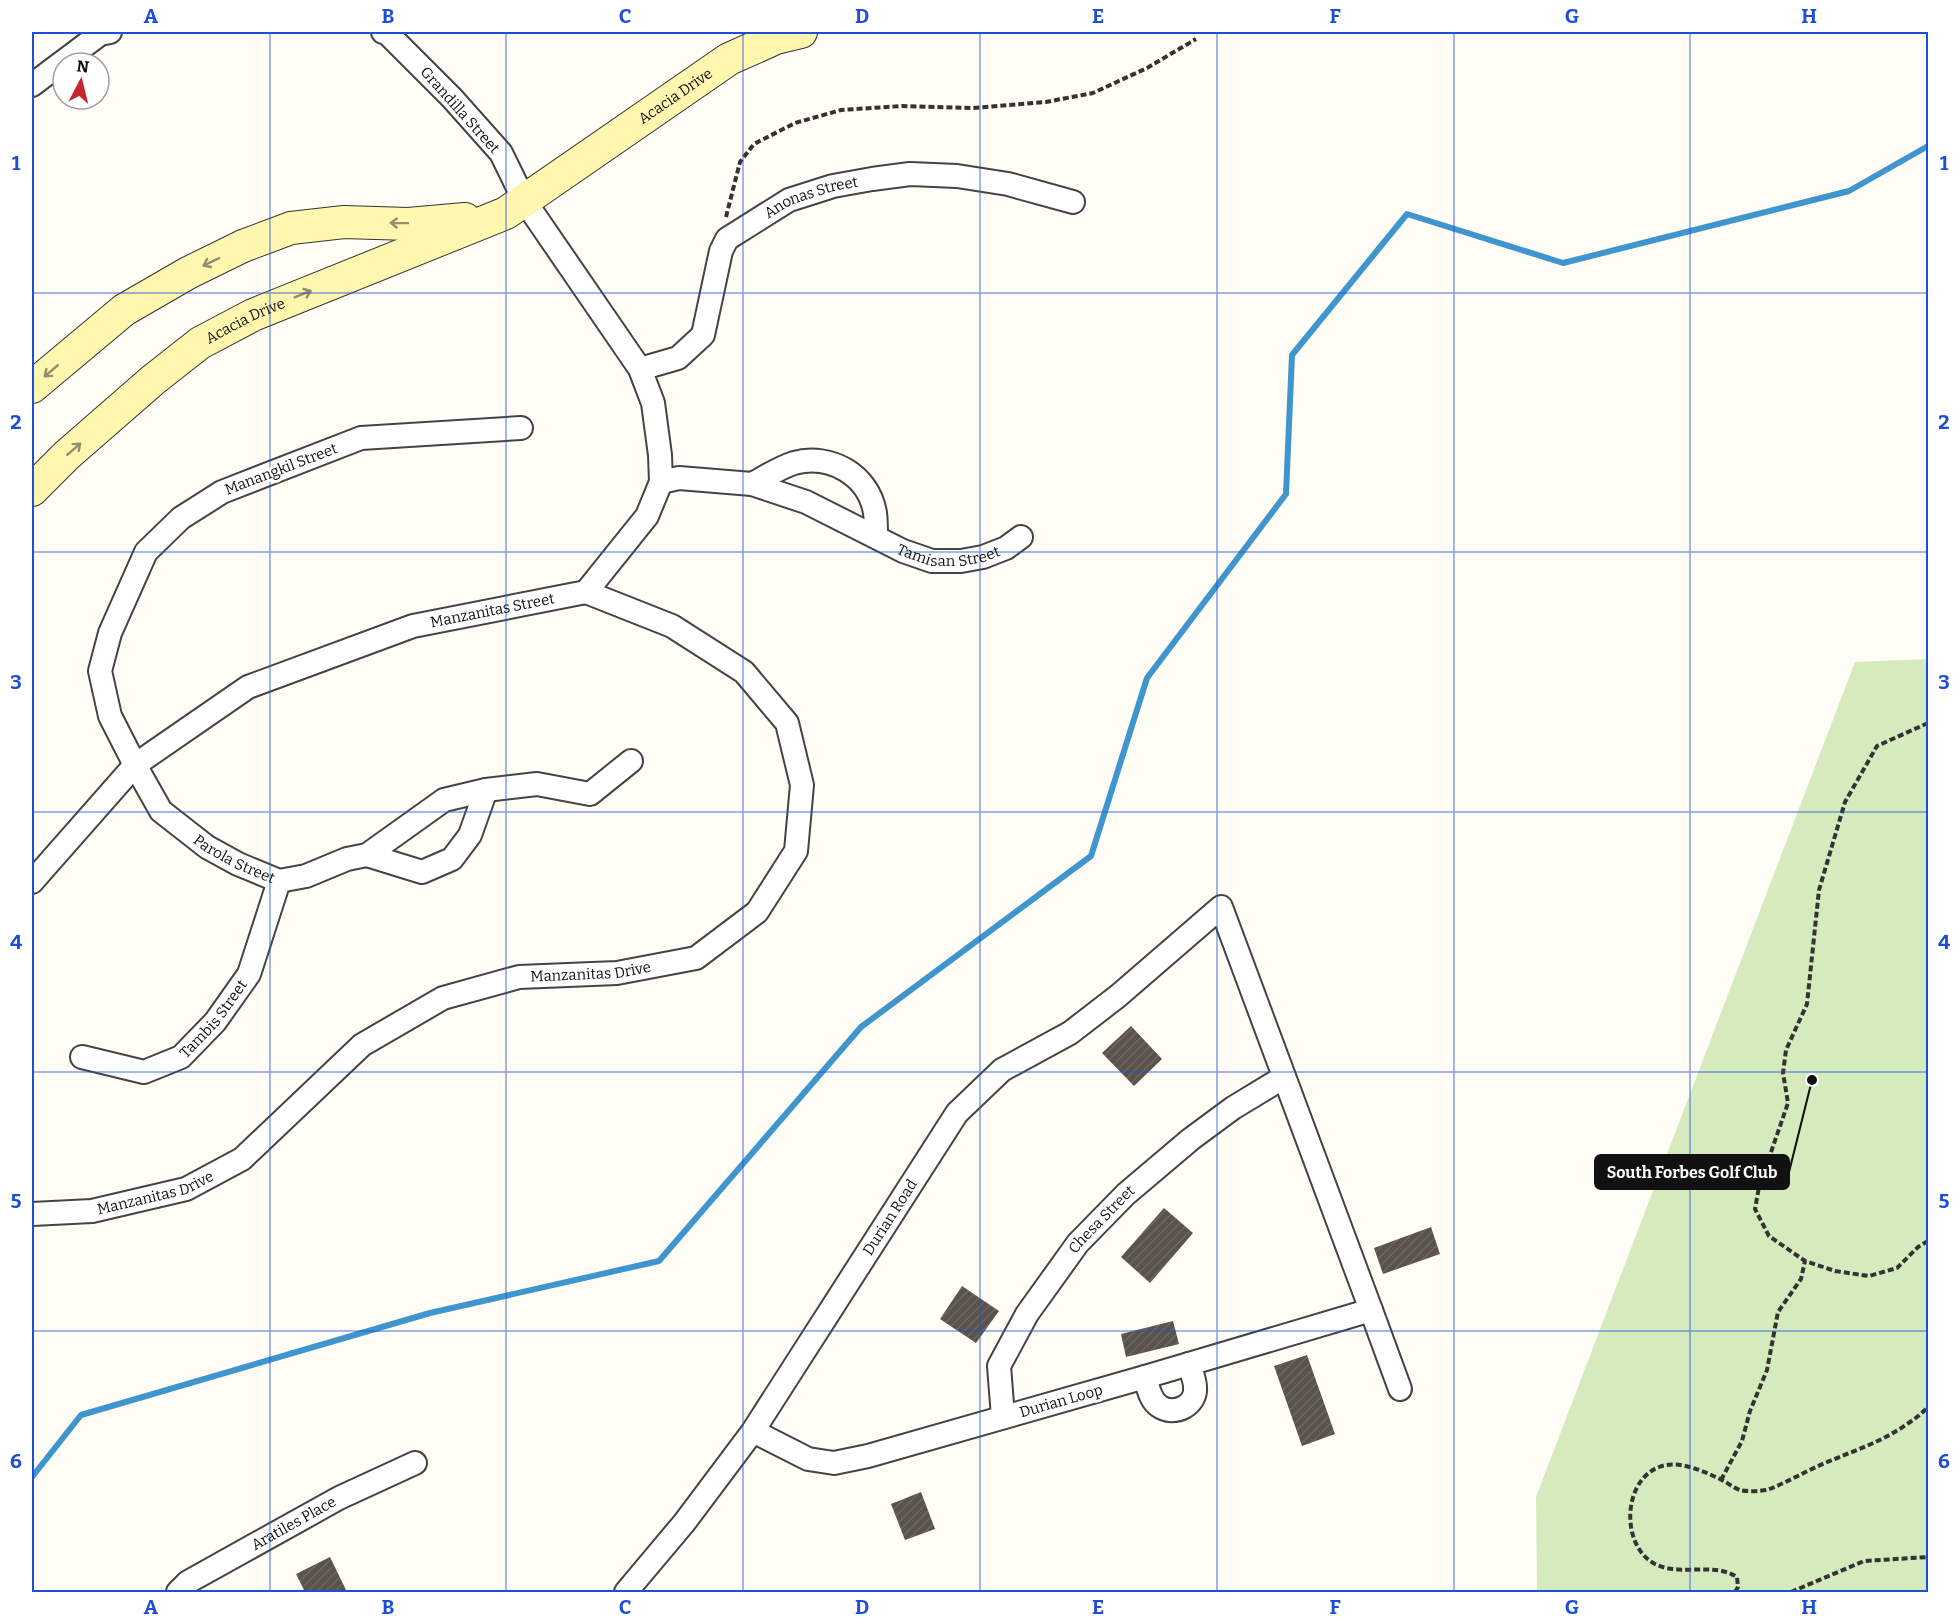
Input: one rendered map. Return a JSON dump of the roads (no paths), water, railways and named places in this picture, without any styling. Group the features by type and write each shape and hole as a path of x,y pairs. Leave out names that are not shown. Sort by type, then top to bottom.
{"street":[{"path":"32,85 100,34 110,32"},
{"name":"Grandilla Street","path":"385,32 452,98 501,153 511,208"},
{"name":"Acacia Drive","path":"32,490 76,447 153,380 200,343 253,315 511,208 729,58 776,39 801,32"},
{"name":"Anonas Street","path":"640,369 678,358 703,335 721,251 727,239 789,200 833,186 910,174 957,176 1008,184 1073,202"},
{"path":"511,208 640,369 653,403 661,482 647,516 586,592"},
{"name":"Acacia Drive","path":"32,387 124,310 188,273 243,246 291,228 344,222 408,224 511,208"},
{"name":"Manangkil Street","path":"135,765 110,716 100,671 110,633 146,552 181,518 222,492 361,438 521,428"},
{"name":"Tamisan Street","path":"752,484 794,463 820,461 837,464 859,480 870,496 875,512 876,536"},
{"name":"Tamisan Street","path":"661,482 679,478 752,484 806,502 903,551 932,561 961,561 982,557 1006,548 1021,537"},
{"name":"Manzanitas Street","path":"32,882 135,765 248,687 413,626 586,592"},
{"name":"Manzanitas Drive","path":"32,1214 92,1211 186,1189 242,1159 362,1045 443,998 519,977 617,973 696,958 757,912 796,851 802,785 787,723 744,672 672,626 586,592"},
{"name":"Parola Street","path":"135,765 161,811 207,847 238,864 279,881 306,876 346,859 368,855 444,800 486,790 537,784 590,794 631,761"},
{"path":"368,855 422,873 452,859 470,835 486,790"},
{"name":"Tambis Street","path":"82,1057 144,1072 181,1057 215,1022 249,974 279,881"},
{"name":"Durian Road","path":"626,1593 684,1523 753,1431 957,1113 1002,1070 1070,1033 1118,996 1221,907 1284,1077"},
{"path":"1284,1077 1400,1389"},
{"name":"Chesa Street","path":"1003,1418 999,1366 1027,1314 1078,1244 1126,1194 1191,1139 1233,1107 1284,1077"},
{"name":"Durian Loop","path":"753,1431 808,1459 834,1463 868,1456 1003,1418 1371,1310"},
{"path":"1145,1377 1157,1406 1165,1410 1183,1409 1194,1395 1195,1386 1189,1364"},
{"name":"Aratiles Place","path":"178,1593 188,1582 339,1498 415,1463"}],"waterway":[{"path":"32,1477 81,1415 430,1313 659,1261 861,1027 1091,856 1147,678 1286,494 1292,355 1407,214 1563,263 1849,191 1928,146"}],"place":[{"name":"South Forbes Golf Club","path":"1812,1080"}]}
